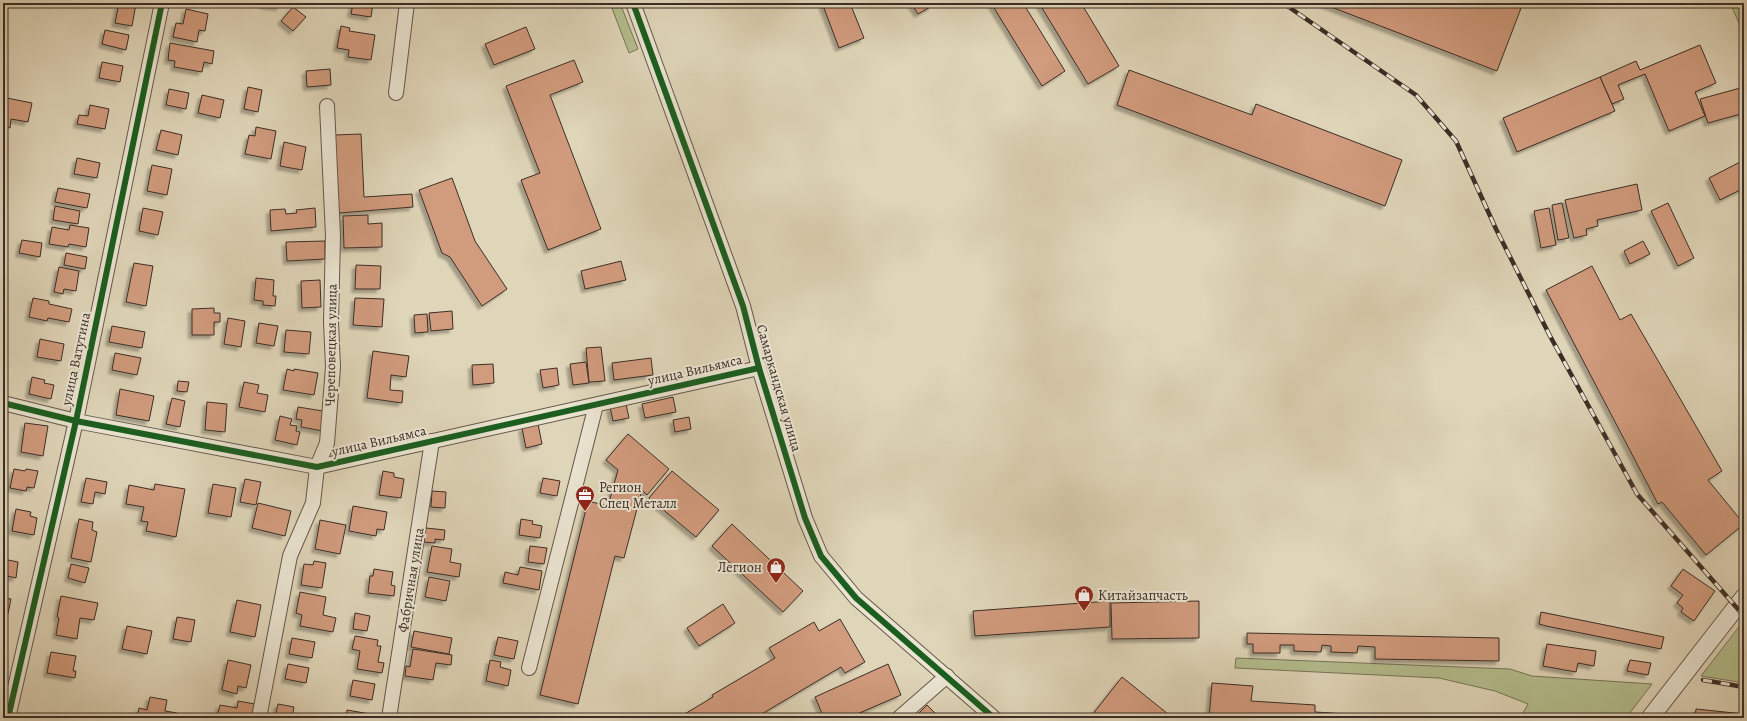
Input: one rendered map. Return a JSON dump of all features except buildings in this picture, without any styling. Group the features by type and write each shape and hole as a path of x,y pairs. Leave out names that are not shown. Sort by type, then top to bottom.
{"street":[{"name":"улица Ватутина","path":"8,718 76,421 162,3"},
{"path":"396,93 407,3"},
{"name":"Самаркандская улица","path":"633,3 743,306 759,368 805,518 820,556 856,598 994,718"},
{"name":"Череповецкая улица","path":"259,718 290,556 313,504 317,467 327,443 334,367 331,322 333,236 327,106"},
{"name":"улица Вильямса","path":"3,403 76,421 317,467 759,368"},
{"path":"529,668 596,405"},
{"name":"Фабричная улица","path":"389,718 432,441"},
{"path":"1650,718 1744,597"},
{"path":"899,718 947,676"}],"green space":[{"path":"610,3 620,3 638,49 629,53"},
{"path":"1730,3 1740,3 1744,13 1744,34"},
{"path":"1742,623 1744,624 1744,683 1701,676"},
{"path":"1236,658 1510,669 1532,676 1652,684 1626,718 1520,718 1528,704 1495,691 1439,678 1235,668"}],"railway":[{"path":"1283,3 1416,95 1456,141 1496,229 1550,336 1637,494 1744,616"},
{"path":"1703,680 1744,687"}],"cycle path":[{"path":"8,718 76,421 162,3"},
{"path":"633,3 743,306 759,368 805,518 821,556 856,598 994,718"},
{"path":"3,403 76,421 317,467 759,368"}],"place":[{"name":"Регион Спец Металл","path":"585,512"},
{"name":"Легион","path":"776,584"},
{"name":"Китайзапчасть","path":"1084,612"}]}
